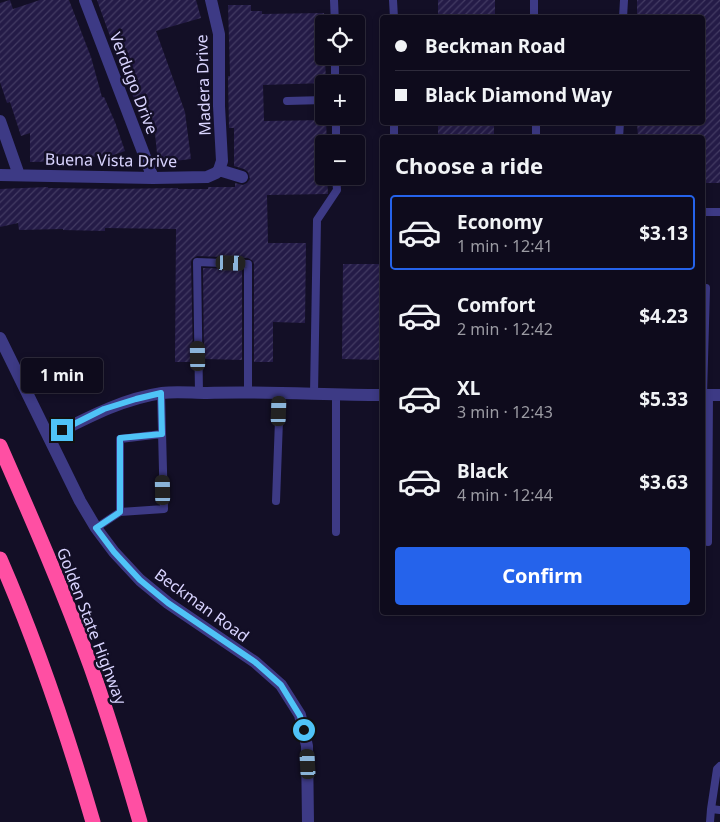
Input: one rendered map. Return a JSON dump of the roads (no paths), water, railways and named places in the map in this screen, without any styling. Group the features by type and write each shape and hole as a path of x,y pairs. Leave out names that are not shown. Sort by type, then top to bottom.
{"highway":[{"name":"Golden State Highway","path":"0,446 56,578 91,667 128,779 140,822"},
{"path":"0,559 50,685 93,822"}],"street":[{"name":"Verdugo Drive","path":"85,0 153,178"},
{"name":"Madera Drive","path":"211,0 218,34 218,106 222,161 219,170"},
{"path":"0,121 19,175"},
{"name":"Buena Vista Drive","path":"0,175 153,178 207,177 219,170"},
{"path":"219,170 242,177"},
{"name":"Beckman Road","path":"0,338 80,501 96,528 114,552 140,580 168,603 255,662 281,685 300,716 307,746 308,822"},
{"path":"48,437 104,409 161,393 248,392 380,395"}],"lane":[{"path":"334,0 335,15"},
{"path":"393,0 394,15"},
{"path":"534,0 534,15"},
{"path":"623,15 624,0"},
{"path":"287,101 315,100"},
{"path":"314,394 317,220 337,190 337,185"},
{"path":"705,212 720,212"},
{"path":"199,393 197,262 248,264 248,392"},
{"path":"706,288 709,395 708,542"},
{"path":"96,528 120,512 164,509 161,393"},
{"path":"276,501 280,393"},
{"path":"336,394 336,532"},
{"path":"120,512 120,438 162,434"},
{"path":"710,822 720,766"},
{"path":"711,809 720,810"}]}
